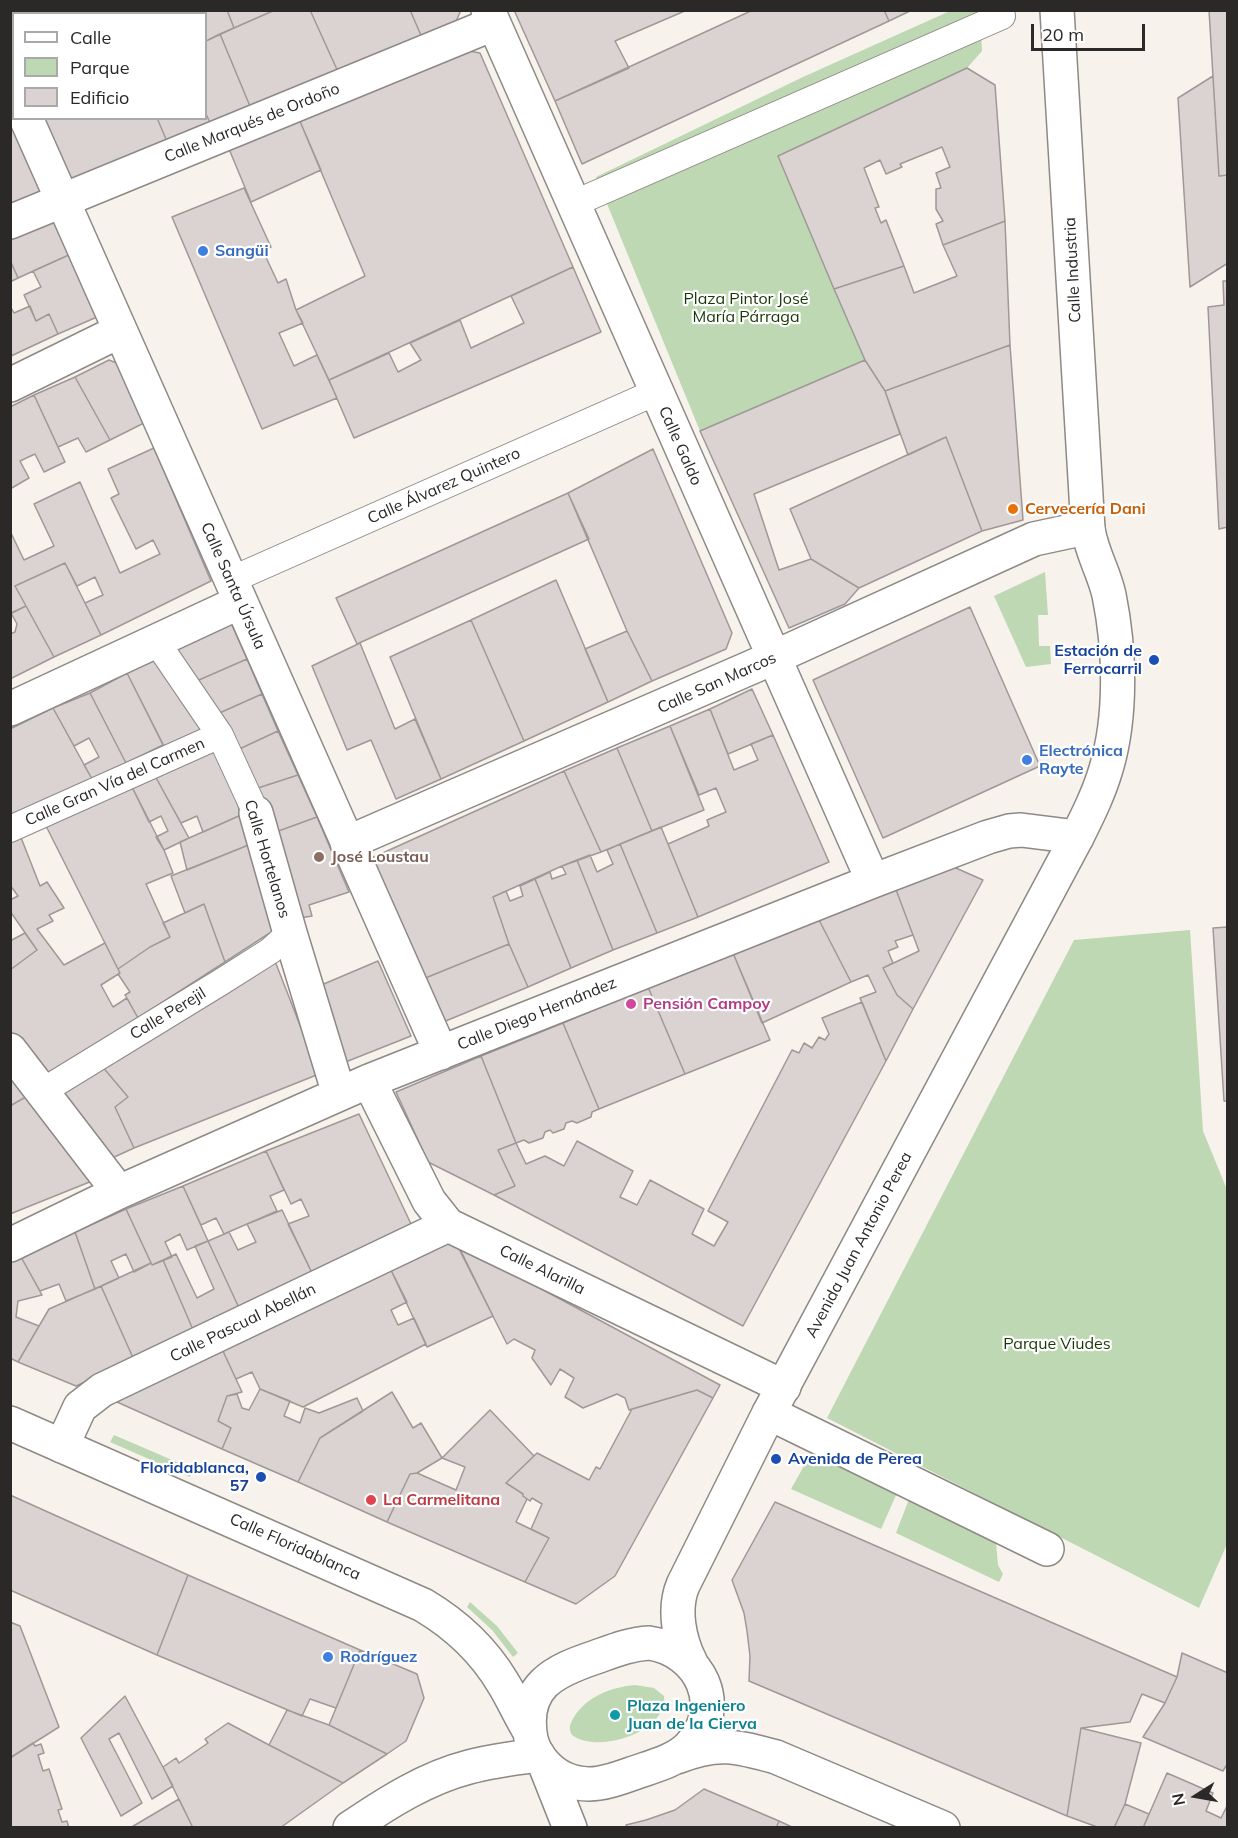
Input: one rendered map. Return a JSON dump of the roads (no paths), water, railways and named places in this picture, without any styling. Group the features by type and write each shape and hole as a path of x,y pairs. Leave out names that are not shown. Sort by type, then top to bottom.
{"street":[{"name":"Calle Industria","path":"1057,10 1088,529 1092,549 1108,591 1116,667 1113,742 1106,772 1077,837"},
{"path":"573,204 1002,16"},
{"name":"Calle Galdo","path":"491,17 873,881"},
{"name":"Calle Marqués de Ordoño","path":"10,222 491,17"},
{"name":"Calle Santa Úrsula","path":"27,120 441,1053"},
{"path":"10,385 120,331"},
{"name":"Calle Álvarez Quintero","path":"10,709 156,641 235,591 656,392"},
{"name":"Calle San Marcos","path":"347,843 775,657 1034,539 1088,529"},
{"name":"Calle Hortelanos","path":"156,641 220,735 256,813 339,1094"},
{"name":"Calle Gran Vía del Carmen","path":"10,829 220,735"},
{"name":"Calle Diego Hernández","path":"10,1245 119,1192 369,1081 988,837 1021,830 1077,837"},
{"name":"Avenida Juan Antonio Perea","path":"698,1676 685,1651 680,1629 678,1615 680,1595 776,1400 1077,837"},
{"name":"Calle Perejil","path":"43,1091 270,951 290,933"},
{"path":"10,1050 119,1192"},
{"name":"Calle Alarilla","path":"369,1081 429,1201 448,1225 776,1400 1047,1549"},
{"name":"Calle Pascual Abellán","path":"62,1446 80,1407 102,1390 448,1225"},
{"name":"Calle Floridablanca","path":"10,1423 423,1605 452,1626 481,1653 503,1683 537,1751 570,1827"},
{"path":"777,1757 726,1720 717,1710 698,1676 672,1648 649,1643 627,1646 566,1667 549,1678 535,1698 530,1715 537,1751 564,1779 575,1783 598,1784 705,1747 753,1750 777,1757 943,1827"},
{"path":"677,1757 695,1740 701,1730 707,1707 698,1676"},
{"path":"350,1827 406,1792 452,1772 537,1751"},
{"path":"582,1827 588,1796 598,1784"}],"place":[{"name":"Sangüi","path":"203,251"},
{"name":"Cervecería Dani","path":"1013,509"},
{"name":"Estación de Ferrocarril","path":"1154,660"},
{"name":"Electrónica Rayte","path":"1027,760"},
{"name":"José Loustau","path":"319,857"},
{"name":"Pensión Campoy","path":"631,1004"},
{"name":"Avenida de Perea","path":"776,1459"},
{"name":"Floridablanca, 57","path":"261,1477"},
{"name":"La Carmelitana","path":"371,1500"},
{"name":"Rodríguez","path":"328,1657"},
{"name":"Plaza Ingeniero Juan de la Cierva","path":"615,1715"}],"park label":[{"name":"Plaza Pintor José María Párraga","path":"746,308"},
{"name":"Parque Viudes","path":"1057,1344"}]}
